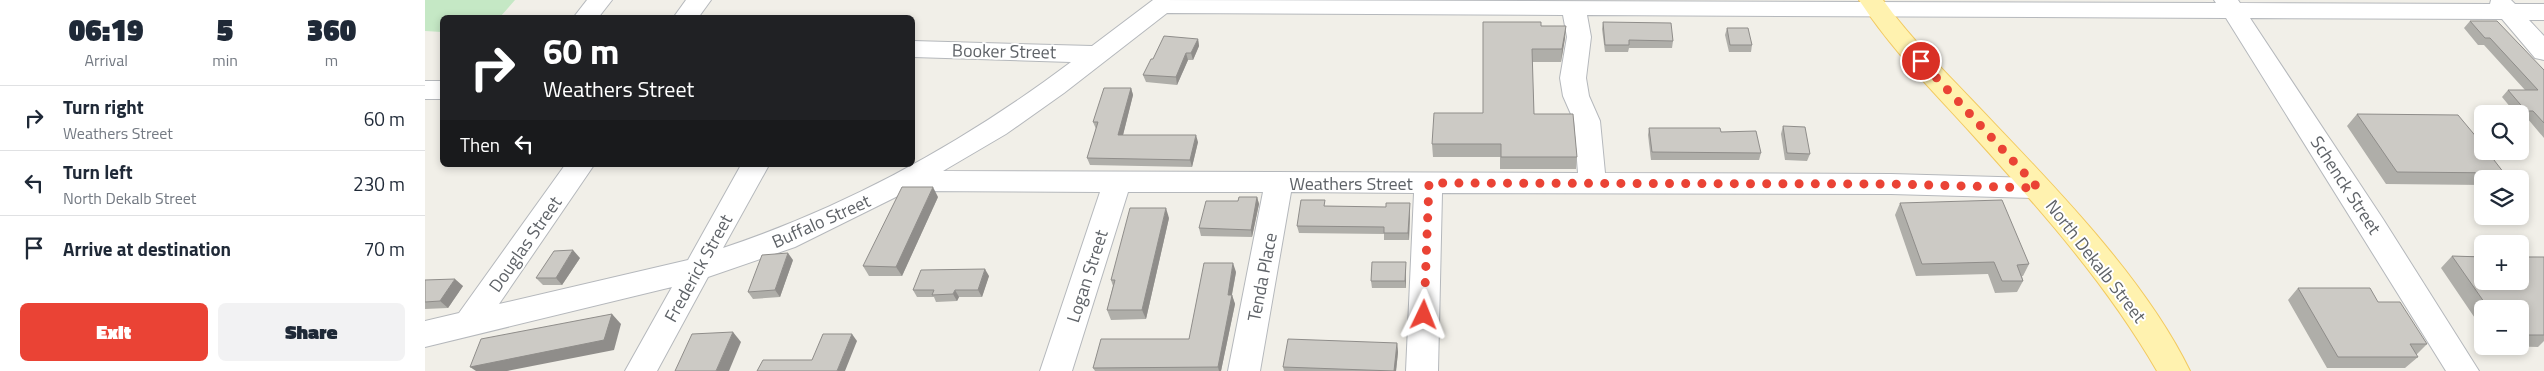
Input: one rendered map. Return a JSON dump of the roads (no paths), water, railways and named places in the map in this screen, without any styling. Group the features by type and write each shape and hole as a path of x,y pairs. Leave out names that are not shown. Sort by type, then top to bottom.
{"main road":[{"name":"North Dekalb Street","path":"1874,5 1921,61 2038,188 2118,284 2174,371"}],"street":[{"path":"588,15 600,0"},
{"path":"687,15 699,0"},
{"path":"1165,2 1443,3 1574,7 1798,4 2503,6 2544,12"},
{"name":"Buffalo Street","path":"425,334 697,269 785,238 828,220 904,182 997,127 1055,87 1165,2"},
{"name":"Schenck Street","path":"2229,5 2373,227 2463,371"},
{"path":"2503,6 2544,52"},
{"path":"1574,7 1579,37 1573,78 1576,96 1587,121 1592,183"},
{"name":"Booker Street","path":"915,49 1096,54"},
{"path":"425,90 440,90"},
{"name":"Douglas Street","path":"469,323 579,167"},
{"name":"Frederick Street","path":"641,371 754,167"},
{"name":"Weathers Street","path":"904,182 1891,184 2038,188"},
{"name":"Logan Street","path":"1056,371 1117,182"},
{"name":"Tenda Place","path":"1244,371 1279,183"},
{"path":"1422,371 1429,183"}]}
